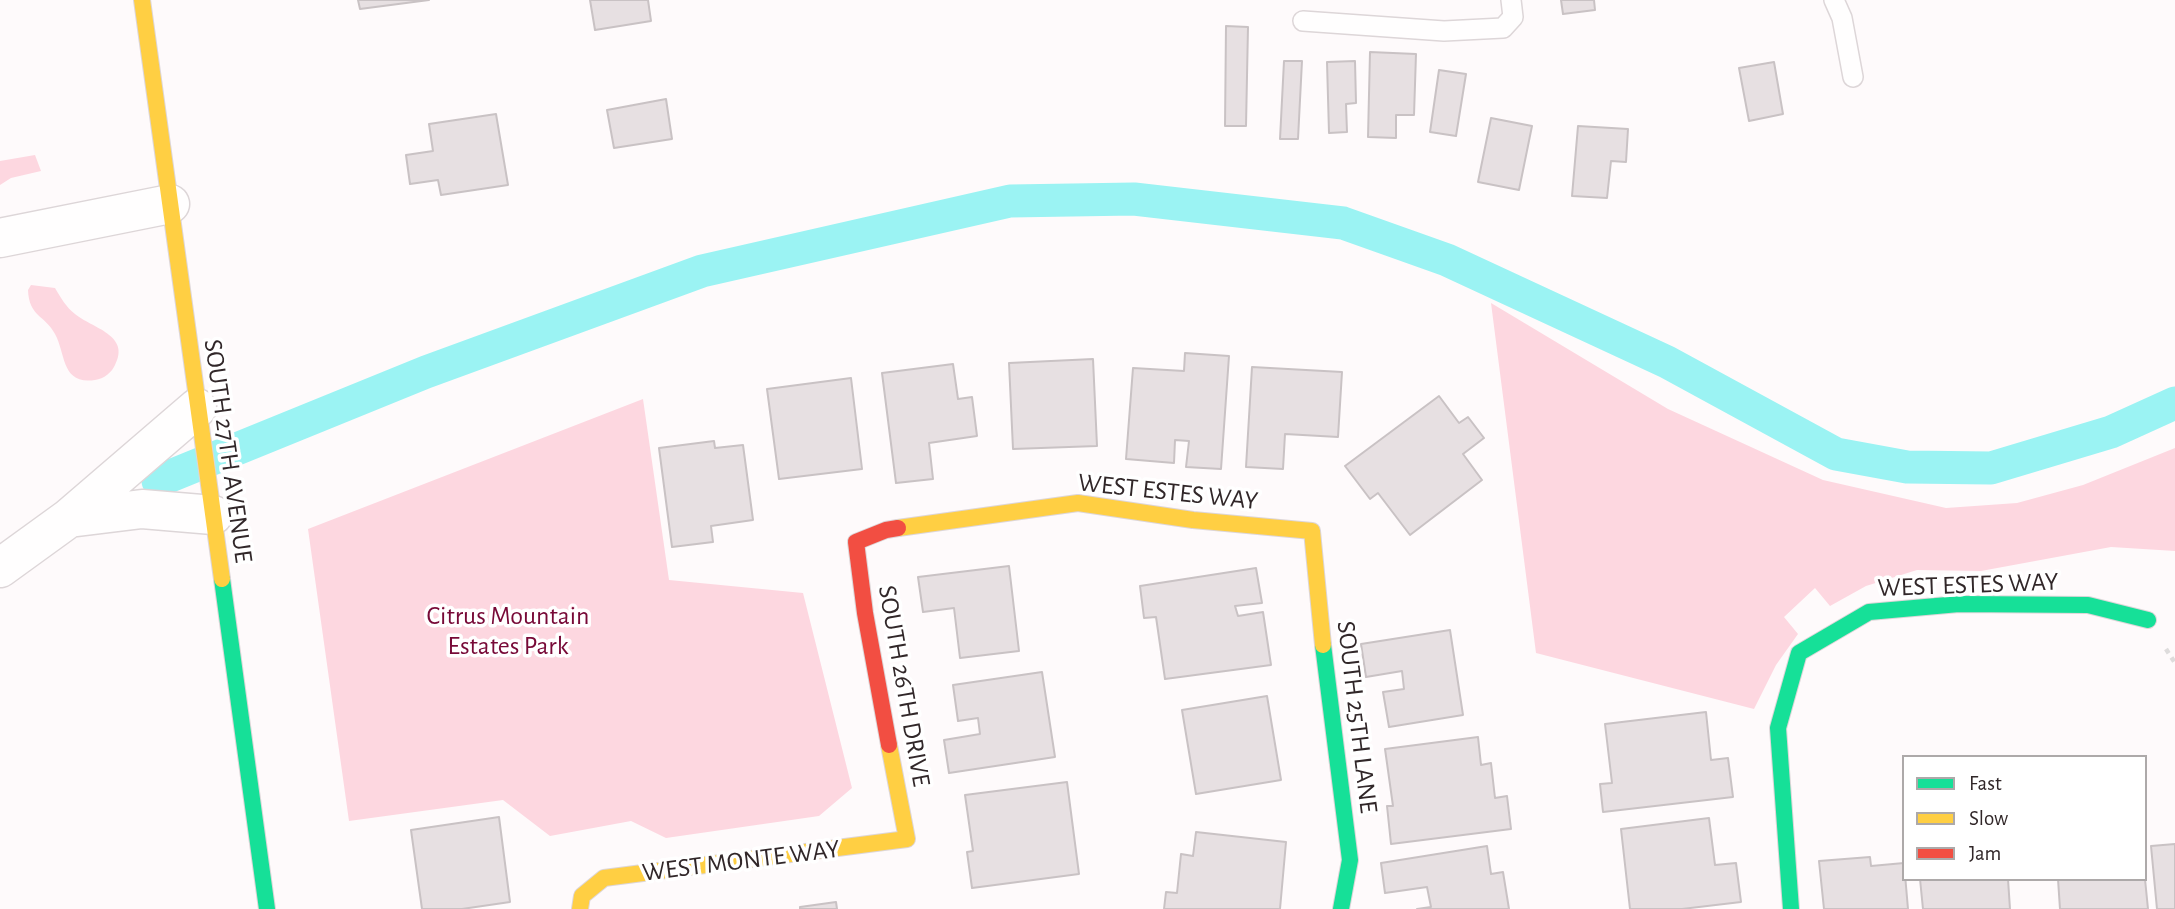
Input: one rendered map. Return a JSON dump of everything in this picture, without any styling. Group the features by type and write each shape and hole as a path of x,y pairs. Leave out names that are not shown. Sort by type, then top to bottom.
{"street":[{"name":"SOUTH 27TH AVENUE","path":"142,0 267,909"},
{"path":"0,238 170,204"},
{"path":"0,568 199,421"},
{"path":"69,518 211,498"},
{"name":"WEST ESTES WAY","path":"856,542 886,530 1078,503 1193,520 1312,531"},
{"name":"SOUTH 25TH LANE","path":"1312,531 1318,607 1350,860 1341,909"},
{"name":"SOUTH 26TH DRIVE","path":"856,542 865,613 906,839"},
{"name":"WEST ESTES WAY","path":"1791,909 1778,728 1799,653 1869,612 1959,604 2088,605 2148,620"},
{"name":"WEST MONTE WAY","path":"581,902 604,878 906,839"}],"lane":[{"path":"1303,20 1444,31 1503,28 1513,17 1511,0"},
{"path":"1834,0 1842,18 1853,77"}],"green space":[{"path":"35,155 41,171 11,178 0,185 0,161"},
{"path":"31,285 55,288 72,311 114,339 119,355 114,368 107,375 84,380 70,373 55,334 31,306 28,290"},
{"path":"1491,303 1668,409 1823,480 1946,508 2017,503 2083,485 2175,448 2175,551 2111,547 1981,571 1917,570 1866,586 1830,606 1815,588 1784,617 1798,634 1776,665 1754,709 1536,653"},
{"name":"Citrus Mountain Estates Park","path":"643,399 669,580 803,593 852,788 819,816 666,838 631,821 550,836 503,800 349,821 308,529"}],"building":[{"path":"358,0 429,0 360,9"},
{"path":"590,0 648,0 651,21 595,30"},
{"path":"1561,0 1594,0 1595,10 1563,14"},
{"path":"1226,26 1248,27 1246,126 1225,126"},
{"path":"1370,52 1416,54 1414,115 1396,115 1396,138 1368,137"},
{"path":"1284,61 1302,61 1298,139 1280,139"},
{"path":"1355,61 1356,103 1346,104 1347,132 1329,133 1327,62"},
{"path":"1774,62 1783,114 1749,121 1739,68"},
{"path":"1439,70 1466,74 1456,136 1430,132"},
{"path":"666,99 672,139 614,148 607,110"},
{"path":"496,114 508,185 441,195 438,180 410,184 406,155 433,151 429,124"},
{"path":"1491,118 1532,126 1519,190 1478,182"},
{"path":"1578,126 1628,129 1626,162 1611,161 1607,198 1572,196"},
{"path":"1185,353 1229,356 1221,469 1186,467 1189,441 1175,440 1174,463 1126,459 1133,368 1184,371"},
{"path":"1093,359 1097,446 1013,449 1009,363"},
{"path":"953,364 958,399 972,397 977,436 929,443 933,479 896,483 882,373"},
{"path":"1252,367 1342,372 1338,437 1285,434 1283,469 1246,467"},
{"path":"851,378 862,469 779,479 767,389"},
{"path":"1439,396 1459,423 1468,417 1484,438 1463,454 1482,480 1410,535 1378,493 1370,499 1345,466"},
{"path":"714,441 715,448 743,445 753,520 711,526 713,542 672,547 659,448"},
{"path":"1009,566 1019,651 960,658 954,608 923,612 918,577"},
{"path":"1256,568 1262,603 1235,606 1238,616 1263,612 1271,665 1165,679 1156,617 1144,618 1140,586"},
{"path":"1450,630 1463,715 1389,727 1383,692 1404,689 1402,671 1366,677 1361,644"},
{"path":"1042,672 1055,757 949,773 944,740 980,734 978,718 958,721 953,685"},
{"path":"1267,696 1281,780 1196,794 1182,710"},
{"path":"1706,712 1711,760 1728,758 1733,797 1603,812 1600,784 1612,783 1605,724"},
{"path":"1478,737 1481,765 1491,763 1495,798 1507,796 1511,829 1391,844 1387,806 1393,806 1385,749"},
{"path":"1067,782 1079,874 972,888 967,852 973,851 965,795"},
{"path":"499,817 510,902 462,909 422,909 411,830"},
{"path":"1709,818 1715,865 1736,863 1741,902 1682,909 1630,909 1621,829"},
{"path":"1196,832 1286,842 1280,909 1164,909 1166,892 1177,893 1181,854 1193,856"},
{"path":"2175,844 2175,909 2157,909 2151,846"},
{"path":"1487,846 1491,874 1503,872 1509,909 1417,909 1431,907 1427,887 1385,893 1381,863"},
{"path":"1870,857 1871,866 1902,863 1902,881 1906,881 1908,909 1824,909 1819,861"},
{"path":"1920,881 2008,881 2010,909 1923,909"},
{"path":"2058,881 2145,881 2148,909 2060,909"},
{"path":"836,902 837,909 800,909 800,907"}],"waterway":[{"path":"158,481 426,372 702,271 1010,201 1134,199 1343,223 1447,260 1667,362 1836,454 1907,467 1991,468 2111,432 2175,403"}],"traffic: fast":[{"path":"222,579 267,909"},
{"path":"1791,909 1778,728 1799,653 1869,612 1959,604 2088,605 2148,620"},
{"path":"1323,645 1350,860 1341,909"}],"traffic: slow":[{"path":"142,0 222,579"},
{"path":"898,528 1078,503 1193,520 1312,531 1323,645"},
{"path":"580,909 582,896 604,878 907,839 889,745"}],"traffic: jam":[{"path":"889,745 865,613 856,542 898,528"}]}
